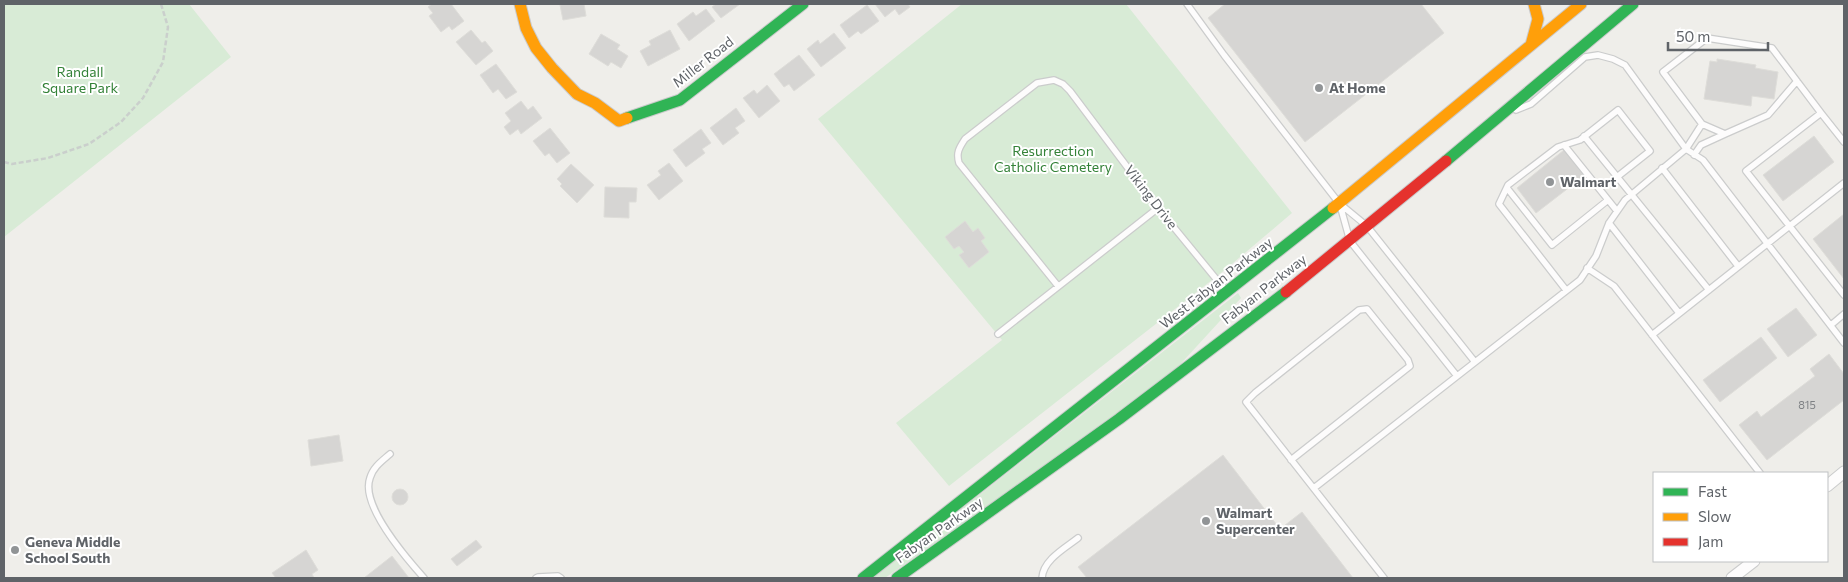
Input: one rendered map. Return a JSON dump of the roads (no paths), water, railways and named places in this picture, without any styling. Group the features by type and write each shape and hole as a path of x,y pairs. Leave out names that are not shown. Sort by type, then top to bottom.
{"main road":[{"name":"Miller Road","path":"520,4 529,35 536,48 552,68 577,94 619,121 680,100 803,4"},
{"path":"1532,45 1539,19 1534,4"},
{"name":"West Fabyan Parkway","path":"863,578 1228,293 1581,4"},
{"name":"Fabyan Parkway","path":"897,578 1084,445 1249,321 1367,226 1633,4"}],"street":[{"path":"1828,485 1844,472"},
{"path":"1732,578 1753,562"}],"lane":[{"path":"1187,4 1224,55 1339,203 1367,226 1475,362"},
{"path":"1725,134 1702,124 1663,72 1707,38 1772,48 1844,142"},
{"path":"1496,118 1531,104 1585,57 1598,55 1613,59 1625,66 1686,149 1703,160 1844,343"},
{"name":"Viking Drive","path":"1058,286 959,164 957,156 959,148 965,139 1023,92 1036,83 1054,80 1063,84 1070,91 1158,208 1228,293"},
{"path":"1694,155 1701,145 1768,115 1797,81"},
{"path":"1566,290 1499,204 1508,185 1551,152 1582,138 1618,110 1650,151 1617,177"},
{"path":"1821,112 1746,171 1844,296"},
{"path":"1314,488 1580,280 1596,256 1609,223 1625,200 1686,149 1702,124"},
{"path":"1582,138 1617,177 1709,290"},
{"path":"1564,145 1617,211"},
{"path":"1662,168 1738,266"},
{"path":"1652,335 1844,183"},
{"path":"1507,188 1552,245 1608,200"},
{"path":"1339,203 1350,240 1457,376"},
{"path":"998,334 1158,208"},
{"path":"1609,223 1679,313"},
{"path":"1588,268 1614,286 1759,472"},
{"path":"1291,460 1410,366 1408,360 1368,309 1359,310 1255,392 1246,402 1291,460 1314,488 1384,578"},
{"path":"1831,325 1844,314"},
{"path":"390,454 378,464 370,478 369,490 372,502 401,552 424,578"},
{"path":"1042,578 1042,572 1054,556 1078,538"},
{"path":"536,578 558,576 561,578"}],"place":[{"name":"At Home","path":"1319,88"},
{"name":"Walmart","path":"1550,182"},
{"name":"Walmart Supercenter","path":"1206,521"},
{"name":"Geneva Middle School South","path":"15,550"}],"park label":[{"name":"Randall Square Park","path":"80,80"},
{"name":"Resurrection Catholic Cemetery","path":"1053,160"}]}
